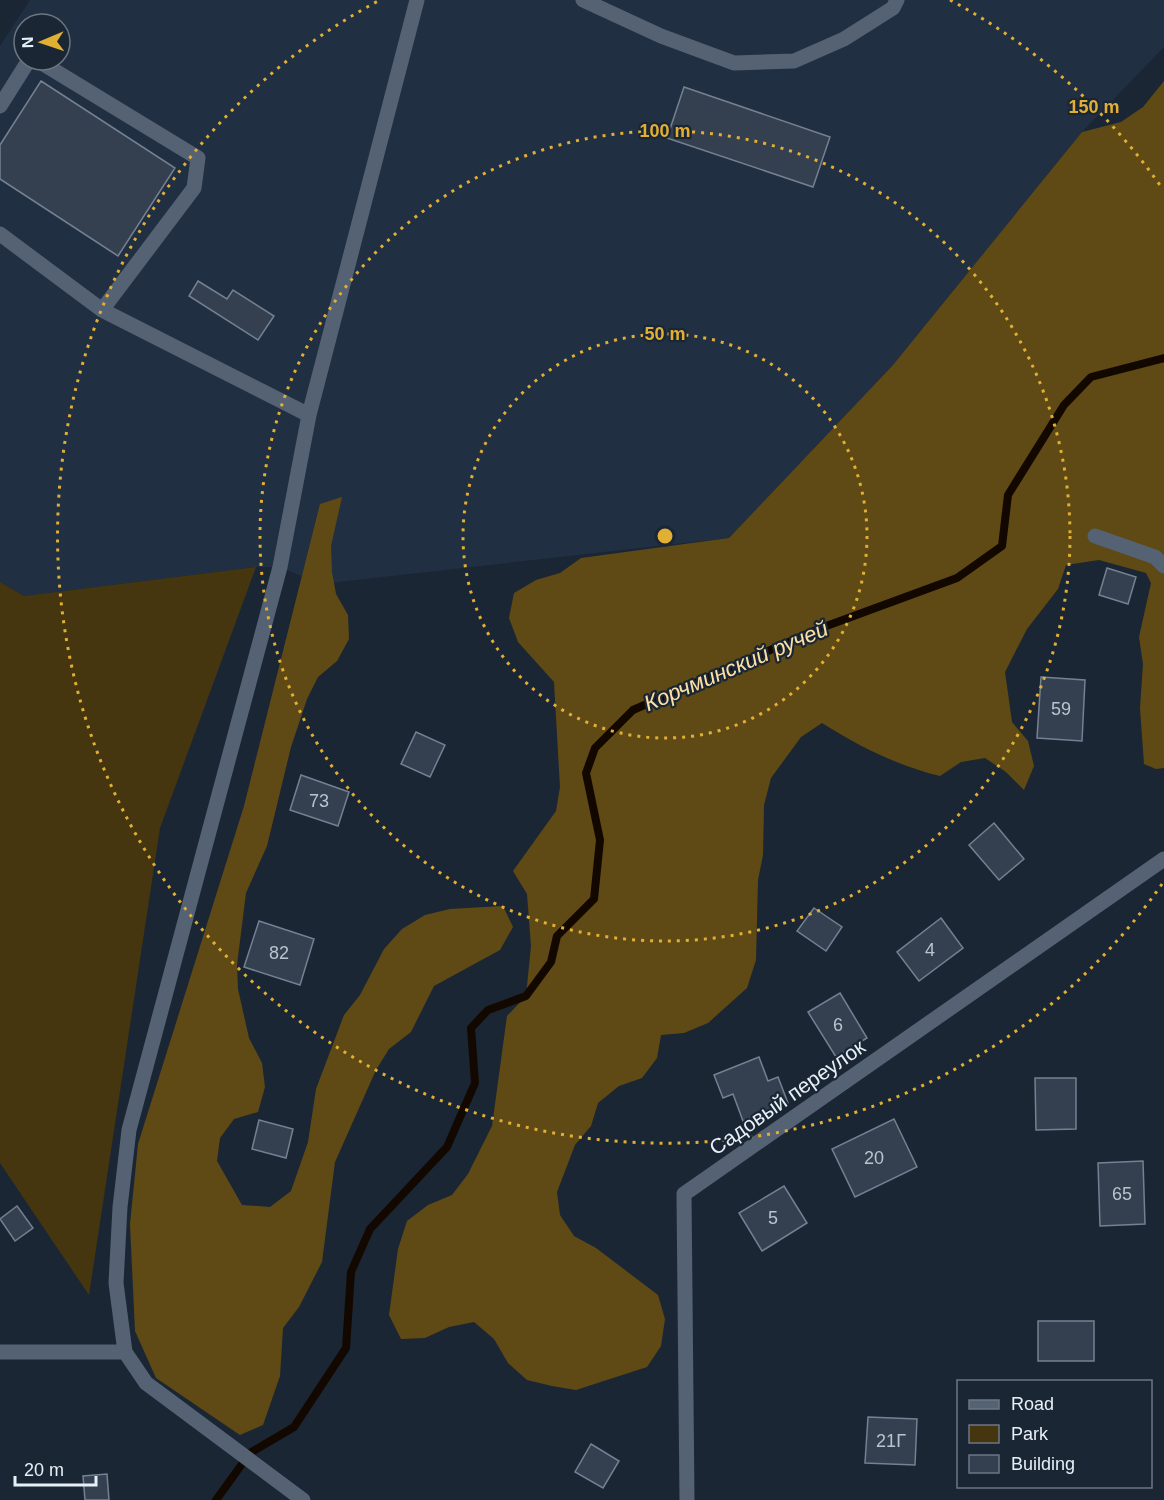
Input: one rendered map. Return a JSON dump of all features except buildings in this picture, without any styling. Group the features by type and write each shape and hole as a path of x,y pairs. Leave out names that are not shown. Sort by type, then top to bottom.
{"street":[{"path":"303,1500 146,1383 125,1352 116,1283 120,1207 129,1130 280,567 309,415 417,0"},
{"path":"583,0 661,36 734,63 794,61 844,39 893,8 897,0"},
{"path":"0,106 21,72"},
{"path":"57,72 198,158 194,188 102,310"},
{"path":"0,234 102,310 309,415"},
{"path":"1095,536 1155,557 1164,566"},
{"name":"Садовый переулок","path":"687,1500 684,1194 1164,859"},
{"path":"0,1352 125,1352"}],"shaded area":[{"path":"30,0 1164,0 1164,47 1082,132 893,365 729,538 320,584 280,567 256,567 24,596 0,582 0,46 12,28 12,72 72,72 72,12 22,12"},
{"path":"1164,81 1164,768 1156,769 1144,764 1140,708 1143,664 1139,637 1151,583 1146,573 1099,560 1066,565 1058,589 1027,629 1005,672 1012,722 1028,741 1034,766 1024,790 1006,772 985,758 961,762 940,776 909,767 879,754 822,723 801,737 771,778 764,805 763,855 758,880 756,960 747,988 708,1023 684,1033 661,1035 657,1058 642,1078 619,1086 598,1103 591,1126 575,1145 557,1192 560,1215 574,1236 596,1248 658,1295 665,1319 661,1346 647,1367 576,1390 527,1380 508,1363 494,1339 474,1322 449,1327 425,1338 401,1339 389,1315 398,1249 407,1221 428,1205 452,1195 468,1174 492,1126 507,1016 526,996 531,946 527,894 513,871 556,811 560,787 554,682 518,642 509,618 514,593 536,580 560,573 581,558 729,538 893,365 1082,132 1121,122 1143,107"},
{"path":"342,497 331,546 332,572 336,594 348,615 349,639 337,661 318,677 307,699 291,747 267,846 246,893 237,965 238,989 249,1038 262,1063 265,1087 258,1112 234,1119 220,1138 217,1161 242,1205 270,1207 291,1191 308,1142 316,1089 344,1015 360,995 384,949 402,929 425,915 450,909 503,906 513,927 500,950 434,986 411,1032 389,1049 376,1070 335,1162 322,1262 299,1307 283,1328 280,1376 263,1425 240,1435 156,1378 135,1331 130,1224 138,1144 244,806 320,504"}],"green space":[{"path":"256,567 160,828 89,1295 0,1163 0,582 24,596"}],"waterway":[{"name":"Корчминский ручей","path":"216,1500 250,1453 294,1427 346,1348 351,1272 370,1229 447,1147 475,1083 471,1028 488,1010 526,996 551,962 557,936 594,899 600,840 586,773 595,748 633,710 821,628 957,578 1002,546 1008,495 1064,405 1091,377 1164,358"}]}
